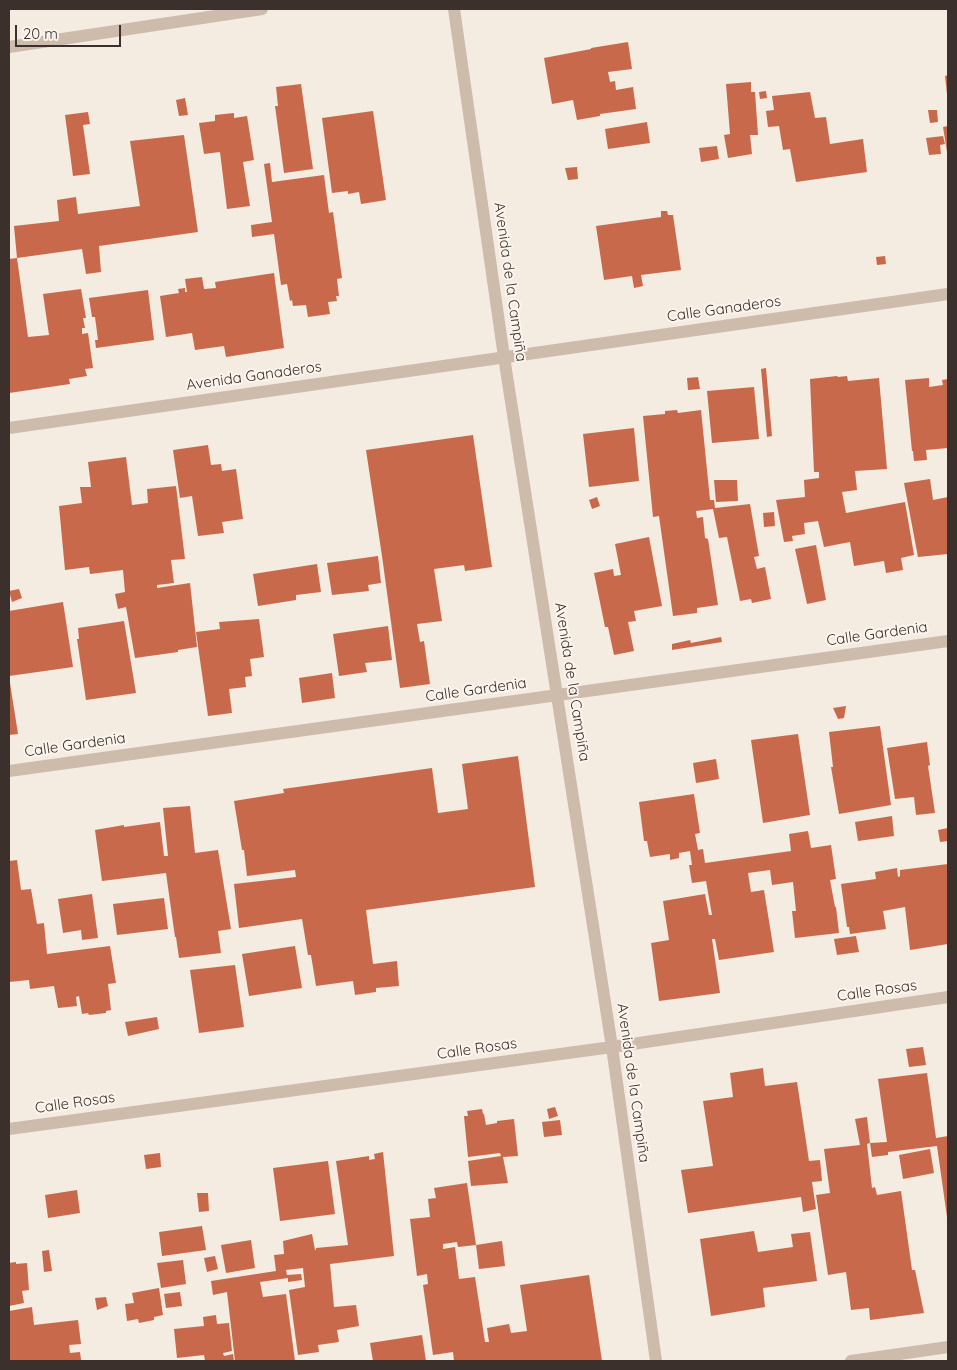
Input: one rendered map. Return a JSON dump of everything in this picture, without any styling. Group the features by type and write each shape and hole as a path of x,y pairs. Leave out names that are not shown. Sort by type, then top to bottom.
{"street":[{"path":"9,47 262,9"},
{"name":"Avenida de la Campiña","path":"454,9 504,357 612,1047 656,1361"},
{"name":"Calle Ganaderos","path":"504,357 948,294"},
{"name":"Avenida Ganaderos","path":"9,428 504,357"},
{"name":"Calle Gardenia","path":"9,771 948,640"},
{"name":"Calle Rosas","path":"9,1129 612,1047 948,997"},
{"path":"851,1361 948,1347"}],"building":[{"path":"628,42 632,69 608,72 610,82 615,81 616,90 633,87 636,109 600,114 600,116 577,120 573,100 552,104 544,58"},
{"path":"948,75 948,94 947,94 945,76"},
{"path":"751,82 751,92 755,92 758,135 750,135 752,154 728,158 724,135 730,134 726,84"},
{"path":"301,84 313,169 284,173 275,106 278,106 276,87"},
{"path":"766,91 767,98 760,99 759,92"},
{"path":"810,92 815,118 826,117 830,144 863,139 867,172 796,182 790,149 783,150 779,126 768,127 766,111 774,110 772,96"},
{"path":"185,98 188,115 179,116 176,100"},
{"path":"928,110 937,110 938,122 930,123"},
{"path":"373,111 386,200 361,204 359,192 348,194 348,191 332,193 322,118"},
{"path":"88,112 90,124 83,125 90,174 73,176 65,115"},
{"path":"234,113 234,118 247,116 254,160 243,162 250,206 227,209 220,152 204,154 199,123 215,121 215,115"},
{"path":"647,122 650,143 608,149 605,129"},
{"path":"948,126 948,152 947,152 943,127"},
{"path":"184,135 198,232 99,246 101,272 86,274 82,249 17,258 14,226 59,221 57,200 76,197 78,214 140,206 130,141"},
{"path":"943,136 945,144 940,145 941,154 929,155 926,138"},
{"path":"717,146 719,159 701,162 699,148"},
{"path":"270,163 272,182 324,175 329,213 333,212 342,278 337,279 339,296 336,296 337,301 328,302 330,314 308,317 306,305 293,306 292,300 290,301 287,284 281,285 274,234 252,237 251,225 272,222 264,164"},
{"path":"577,167 578,179 568,180 565,168"},
{"path":"661,211 667,211 668,215 673,215 681,270 641,275 643,286 634,288 632,276 604,280 596,226 661,217"},
{"path":"885,256 886,264 877,265 876,257"},
{"path":"17,258 28,337 49,335 43,294 81,289 86,318 83,318 85,328 82,328 82,334 88,333 93,368 85,369 87,376 69,379 70,384 9,393 9,259"},
{"path":"274,273 284,348 226,357 224,346 195,350 192,333 166,337 160,296 179,293 178,289 185,288 185,292 187,292 185,279 202,277 204,289 216,288 215,282"},
{"path":"148,290 154,340 96,348 95,340 98,340 95,317 92,317 89,298"},
{"path":"766,368 772,436 767,437 761,369"},
{"path":"847,376 848,381 879,378 887,469 855,471 857,490 842,492 846,513 905,502 914,555 901,558 903,570 886,573 884,561 854,566 850,542 824,547 818,521 804,523 805,534 792,536 793,541 784,542 776,500 805,497 804,480 819,478 819,472 814,472 810,379"},
{"path":"698,377 700,389 688,390 687,378"},
{"path":"929,378 929,387 943,385 942,380 948,379 948,448 926,450 927,460 914,461 905,380"},
{"path":"754,387 759,439 712,443 707,391"},
{"path":"677,410 678,413 701,410 710,500 714,500 715,508 750,504 759,556 754,557 757,569 765,567 771,599 752,603 751,599 740,601 727,537 719,538 713,509 696,511 697,518 703,517 705,538 708,539 718,605 697,608 697,613 673,616 659,516 653,517 643,416 665,414 665,411"},
{"path":"634,428 639,481 589,487 583,434"},
{"path":"473,435 492,567 465,571 464,565 434,569 442,621 417,624 420,642 424,641 430,684 400,688 366,450"},
{"path":"208,445 211,465 221,464 222,471 236,469 243,519 222,522 224,533 198,536 192,496 180,498 173,450"},
{"path":"126,457 132,505 148,503 147,489 176,486 185,559 171,560 174,583 157,585 157,588 190,583 197,647 178,650 178,652 135,658 126,607 118,609 115,594 125,592 123,570 90,574 89,567 65,570 59,506 82,503 80,487 91,487 88,462"},
{"path":"930,479 933,500 948,497 948,554 918,557 904,483"},
{"path":"714,480 737,480 738,501 716,502"},
{"path":"597,497 600,506 592,509 589,500"},
{"path":"774,512 775,526 764,527 763,513"},
{"path":"649,537 662,606 634,611 636,621 628,622 634,651 614,655 608,627 605,627 594,573 613,569 614,576 621,575 615,544"},
{"path":"816,545 826,600 807,604 795,549"},
{"path":"378,556 381,583 368,585 369,591 332,595 327,563"},
{"path":"317,564 321,592 296,595 296,600 258,606 253,574"},
{"path":"19,589 22,598 12,602 9,591"},
{"path":"63,602 73,667 9,676 9,611"},
{"path":"259,619 264,657 250,659 252,676 245,677 246,687 229,689 232,713 208,716 196,632 220,629 219,622"},
{"path":"124,621 136,693 86,700 77,639 79,639 78,628"},
{"path":"388,626 392,660 365,663 367,672 339,676 333,634"},
{"path":"721,637 722,642 672,650 672,644 690,640 691,643"},
{"path":"332,673 335,698 302,703 299,678"},
{"path":"9,683 18,734 9,735"},
{"path":"846,706 844,718 838,719 833,708"},
{"path":"880,726 891,805 839,814 831,767 833,767 829,732"},
{"path":"798,734 810,815 763,823 751,740"},
{"path":"927,742 930,765 928,766 935,813 916,815 914,797 895,799 887,748"},
{"path":"518,756 535,887 366,910 373,964 397,961 399,986 376,988 376,992 355,995 353,981 316,986 302,919 239,928 234,884 296,877 295,870 247,876 234,801 284,793 283,789 432,768 438,813 468,809 462,764"},
{"path":"716,759 719,779 696,783 693,763"},
{"path":"694,794 700,833 695,834 698,850 703,849 705,863 791,851 789,834 808,831 811,848 831,845 836,879 830,880 839,933 795,938 792,911 796,911 793,882 772,885 770,870 748,873 751,892 764,890 774,952 719,960 715,939 712,939 720,993 659,1001 651,943 669,940 663,901 705,894 709,915 712,915 706,881 692,883 689,865 692,865 690,851 679,853 679,858 670,860 670,854 650,857 647,841 644,841 639,802"},
{"path":"190,806 195,853 218,850 231,929 218,931 221,953 179,958 166,873 102,881 95,830 160,822 164,856 168,856 163,808"},
{"path":"892,816 894,836 858,841 855,822"},
{"path":"948,828 948,841 940,842 938,830"},
{"path":"17,860 21,890 31,889 37,924 44,923 47,954 110,946 116,983 108,984 111,1010 106,1011 106,1013 82,1014 79,996 76,997 77,1006 58,1008 54,986 30,989 29,980 9,982 9,861"},
{"path":"948,864 948,944 910,950 905,907 883,911 886,929 850,934 849,927 847,927 841,884 876,879 875,872 897,868 898,877 900,876 900,870"},
{"path":"92,894 98,938 82,940 81,930 63,933 58,899"},
{"path":"164,898 168,929 117,935 113,904"},
{"path":"856,936 859,952 837,955 834,939"},
{"path":"295,946 302,988 249,996 242,954"},
{"path":"235,965 244,1027 199,1033 190,970"},
{"path":"157,1017 159,1029 128,1036 125,1022"},
{"path":"923,1047 926,1065 909,1067 906,1049"},
{"path":"763,1068 765,1086 797,1082 809,1161 820,1160 822,1181 812,1182 816,1209 803,1212 801,1197 688,1213 681,1170 713,1166 703,1101 733,1097 730,1073"},
{"path":"927,1073 936,1138 948,1136 948,1217 937,1146 888,1152 888,1155 872,1157 870,1143 887,1142 878,1079"},
{"path":"555,1107 558,1116 549,1119 547,1109"},
{"path":"482,1109 486,1125 497,1123 497,1121 514,1119 518,1156 503,1157 508,1183 471,1186 468,1161 501,1156 500,1153 468,1157 464,1116 468,1116 467,1111"},
{"path":"867,1117 870,1143 867,1144 872,1188 875,1187 877,1195 901,1191 912,1270 915,1270 924,1313 870,1320 869,1308 851,1310 846,1272 828,1275 816,1195 830,1193 824,1149 860,1145 855,1119"},
{"path":"560,1120 562,1135 544,1137 542,1122"},
{"path":"930,1149 934,1173 903,1179 899,1155"},
{"path":"383,1152 394,1256 330,1264 334,1307 356,1305 359,1326 337,1330 339,1342 318,1345 319,1352 298,1355 289,1290 305,1287 303,1268 286,1270 287,1275 301,1274 302,1280 288,1282 288,1278 260,1282 263,1297 286,1294 295,1361 235,1361 227,1292 213,1295 211,1281 276,1271 274,1255 284,1254 283,1241 312,1234 315,1250 316,1248 348,1245 336,1161 369,1156 369,1160 375,1159 374,1154"},
{"path":"160,1153 161,1167 146,1169 144,1155"},
{"path":"328,1161 335,1214 280,1221 273,1168"},
{"path":"467,1183 476,1245 458,1247 457,1242 443,1244 443,1249 455,1247 459,1279 475,1277 485,1342 489,1342 487,1328 509,1324 511,1333 527,1331 520,1285 589,1275 602,1361 454,1361 453,1352 433,1355 423,1285 428,1284 427,1274 417,1276 410,1219 430,1217 428,1199 436,1198 434,1188"},
{"path":"77,1190 80,1213 48,1218 45,1195"},
{"path":"197,1193 208,1193 209,1211 199,1212"},
{"path":"202,1226 206,1250 162,1256 159,1232"},
{"path":"754,1231 758,1252 793,1247 791,1234 810,1232 817,1281 763,1288 765,1307 711,1316 700,1239"},
{"path":"251,1240 255,1268 226,1273 221,1245"},
{"path":"502,1241 505,1266 479,1269 476,1245"},
{"path":"49,1250 52,1271 44,1272 42,1251"},
{"path":"215,1256 218,1269 207,1272 204,1258"},
{"path":"183,1260 186,1284 161,1288 157,1263"},
{"path":"16,1262 16,1264 27,1263 29,1290 22,1291 24,1303 9,1306 9,1263"},
{"path":"159,1288 163,1315 154,1317 154,1320 139,1323 138,1319 127,1321 125,1304 134,1303 132,1293"},
{"path":"180,1292 182,1306 166,1308 164,1294"},
{"path":"106,1297 108,1306 97,1310 95,1298"},
{"path":"32,1307 34,1325 78,1320 81,1344 69,1345 70,1353 80,1352 81,1360 9,1361 9,1311"},
{"path":"216,1315 217,1324 229,1323 232,1351 223,1353 224,1356 233,1354 234,1361 205,1361 204,1355 177,1358 174,1329 204,1326 203,1317"},
{"path":"422,1335 426,1361 373,1361 370,1343"}]}
